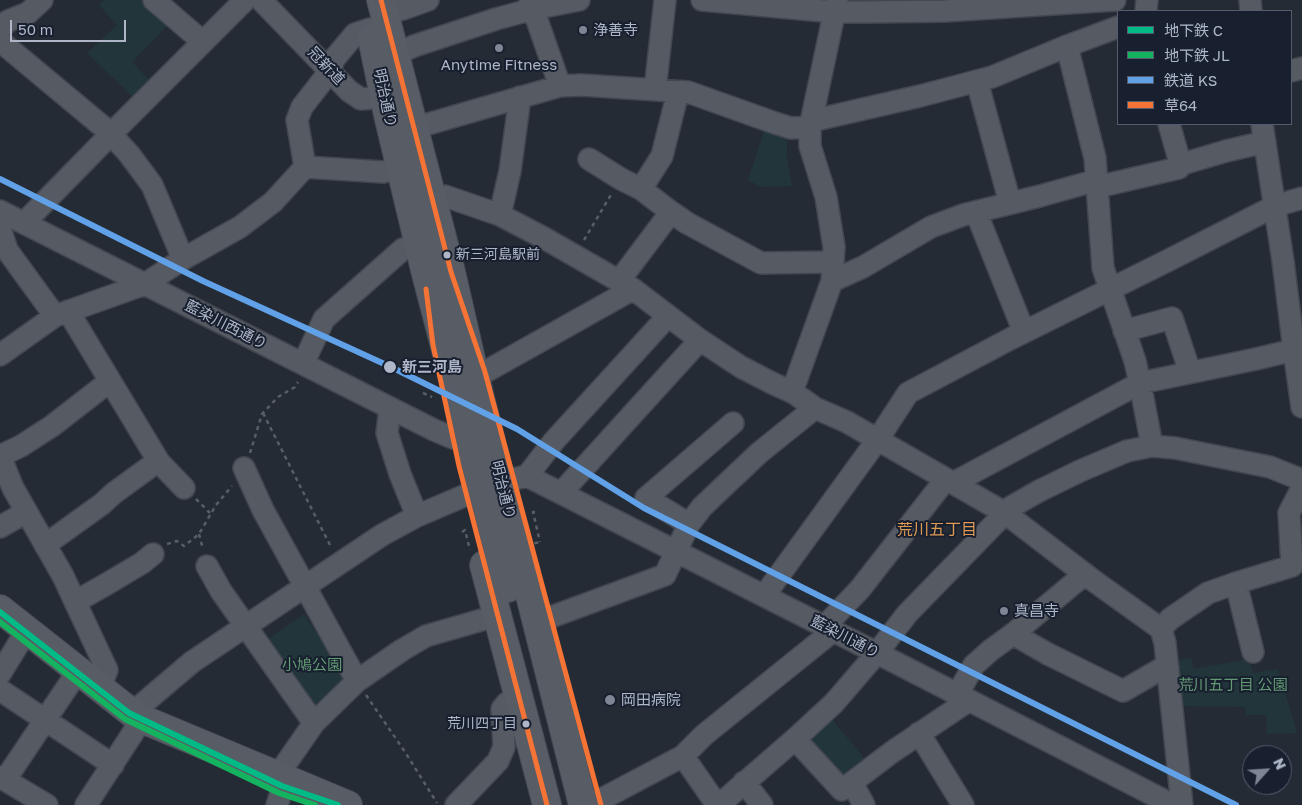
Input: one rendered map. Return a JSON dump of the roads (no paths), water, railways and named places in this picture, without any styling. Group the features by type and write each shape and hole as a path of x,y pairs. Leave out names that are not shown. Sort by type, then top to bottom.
{"main road":[{"name":"明治通り","path":"375,11 394,94 401,168 431,262 479,394 534,685 565,805"},
{"name":"明治通り","path":"394,94 414,128 432,200 431,262"},
{"path":"431,262 485,372 521,477 551,616 595,803"},
{"path":"431,262 427,301 433,345 452,438 497,616 534,685 546,805"},
{"path":"0,609 137,716 348,805"},
{"name":"明治通り","path":"534,685 595,803"}],"street":[{"path":"154,0 203,42"},
{"path":"24,223 110,134 245,0"},
{"name":"冠新道","path":"261,0 349,91 361,99 394,94"},
{"path":"305,167 297,120 302,107 330,72 334,59 375,11 402,9 428,0"},
{"path":"387,59 421,44 496,19 532,4 579,0"},
{"path":"654,90 665,0"},
{"path":"702,0 946,11 1115,0"},
{"path":"0,29 8,21 28,13 40,1"},
{"path":"532,4 560,86"},
{"path":"792,392 832,272 834,247 826,197 810,146 810,124 836,6"},
{"path":"414,128 560,86 581,85 688,92 791,128 992,77 1066,46 1117,27"},
{"path":"0,41 110,134 129,154 152,185 183,259"},
{"path":"1066,46 1095,158 1103,268 1135,361 1152,446"},
{"path":"977,81 1010,203"},
{"path":"641,189 662,156 678,92"},
{"path":"500,215 510,171 520,97"},
{"path":"1168,125 1179,159 1179,165"},
{"path":"589,159 641,189 687,223 761,263 832,272 863,267 932,227 963,215 1097,183 1179,168 1179,165 1226,151 1263,133 1298,349 1302,407"},
{"path":"305,167 383,172 401,168"},
{"path":"0,355 62,314 145,284 183,259 240,227 273,202 305,167"},
{"path":"432,200 445,196 500,215 626,285 700,340 741,367 792,392 814,408 847,422 878,439 1005,513 1161,629 1166,643 1182,805"},
{"path":"764,596 878,439 908,392 1275,206 1302,198"},
{"name":"藍染川西通り","path":"0,211 452,438"},
{"path":"485,372 626,285 671,212"},
{"path":"976,212 1024,332"},
{"path":"0,228 3,252 62,314 110,381 158,461 184,488"},
{"path":"303,364 324,319 402,250 431,262"},
{"path":"521,477 668,316"},
{"path":"1124,332 1172,318 1190,372"},
{"path":"561,493 700,340"},
{"path":"595,803 683,756 704,735 829,629 950,481 1140,382 1298,349"},
{"path":"100,688 107,670 62,576 13,488 0,456 21,446 52,426 110,381"},
{"path":"390,408 387,433 400,474 418,516"},
{"path":"551,616 665,575 689,524 702,508 746,464 814,408"},
{"path":"689,524 646,498 733,423"},
{"path":"683,756 718,805 834,704 907,614 1011,507 1080,471 1127,451 1152,446 1174,448 1270,467 1302,480"},
{"path":"45,546 158,461"},
{"path":"244,468 263,510 357,682"},
{"name":"藍染川通り","path":"521,477 561,493 1173,805"},
{"path":"1161,629 1170,619 1208,593 1236,583 1297,569 1289,514 1302,488"},
{"path":"86,805 113,765 137,716 192,662 382,535 418,516 466,495"},
{"path":"0,527 26,512"},
{"path":"75,602 106,585 154,554"},
{"path":"207,566 220,591 314,723"},
{"path":"795,739 842,790 919,733 962,698 974,665 1085,574"},
{"path":"1236,583 1253,652"},
{"path":"277,805 282,777 314,723 357,682 402,650 426,636 497,616"},
{"path":"0,674 28,630"},
{"path":"1013,634 1048,654 1123,691 1161,669 1168,668"},
{"path":"47,805 2,779 46,720 78,671"},
{"path":"456,805 498,761 504,747 502,709 534,685"},
{"path":"0,690 113,765"},
{"path":"919,733 963,805"},
{"path":"744,782 762,805"},
{"path":"852,783 864,805"}],"metro line":[{"name":"C","path":"0,612 129,713 282,786 338,805"},
{"name":"JL","path":"0,622 125,719 279,793 315,805"}],"rail line":[{"name":"KS","path":"0,179 203,281 391,367 517,429 644,508 1236,805"}],"place":[{"name":"浄善寺","path":"583,30"},
{"name":"Anytime Fitness","path":"499,48"},
{"name":"新三河島駅前","path":"447,255"},
{"name":"新三河島","path":"390,367"},
{"name":"真昌寺","path":"1004,611"},
{"name":"岡田病院","path":"610,700"},
{"name":"荒川四丁目","path":"526,724"}],"district":[{"name":"荒川五丁目","path":"937,530"}],"park label":[{"name":"小鳩公園","path":"312,665"},
{"name":"荒川五丁目 公園","path":"1233,685"}]}
